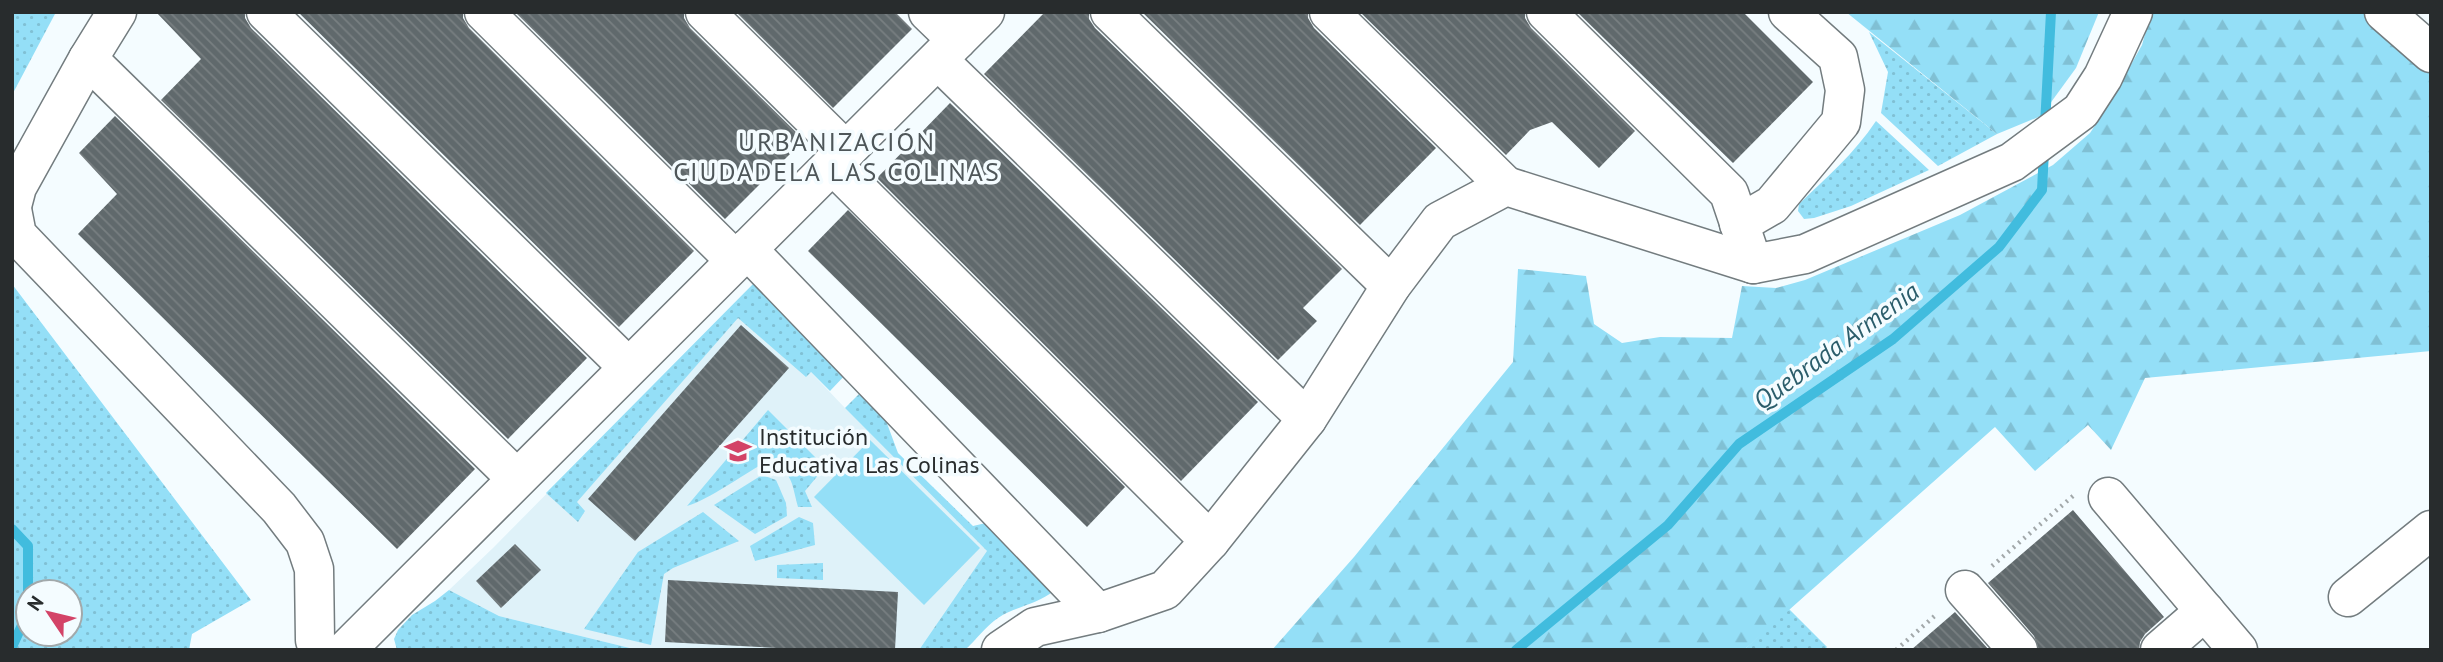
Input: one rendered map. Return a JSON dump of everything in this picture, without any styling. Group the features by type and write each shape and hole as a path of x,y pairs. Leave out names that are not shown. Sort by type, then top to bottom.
{"street":[{"path":"117,12 17,187 12,208 17,234 279,508 305,542 314,569 315,640 318,650"},
{"path":"266,12 628,368"},
{"path":"484,12 741,255 1098,612"},
{"path":"705,12 839,157 1210,541"},
{"path":"928,12 947,50 1307,419"},
{"path":"346,650 985,12"},
{"path":"1110,12 1391,286"},
{"path":"1329,12 1506,186 1753,264 1805,254 2012,162 2081,111 2103,77 2133,12"},
{"path":"1546,12 1729,193 1753,264"},
{"path":"1739,224 1772,205 1841,122 1845,90 1838,57 1788,12"},
{"path":"2385,12 2431,52"},
{"path":"88,59 516,478"},
{"path":"1001,650 1035,627 1098,612 1165,590 1210,541 1307,419 1391,286 1440,222 1506,186"},
{"path":"2108,497 2238,650"},
{"path":"2348,597 2431,530"},
{"path":"1965,590 2018,650"},
{"path":"2160,650 2205,611"}],"path":[{"path":"1896,650 2074,495 2090,513 2108,497"}],"shaded area":[{"name":"Institución Educativa Las Colinas","path":"740,298 988,552 919,650 638,650 499,616 449,590 493,548"}],"green space":[{"path":"12,12 56,12 12,95"},
{"path":"1846,12 2099,12 2076,68 2041,116 1997,134"},
{"path":"2151,12 2368,12 2431,74 2431,351 2145,378 2111,450 2088,425 2035,471 1995,427 1744,650 1272,650 1354,557 1513,362 1518,269 1586,276 1594,324 1622,343 1660,337 1732,338 1742,286 1776,288 1805,280 1960,215 2053,165 2090,133 2106,109 2142,45"},
{"path":"1869,32 1997,134 1938,166 1881,113 1888,72"},
{"path":"1876,121 1929,170 1851,206 1804,219 1798,211 1799,204 1849,155"},
{"path":"756,281 848,372 830,391 811,372 806,377 738,318 577,502 585,511 578,522 546,493"},
{"path":"12,284 251,600 192,634 189,650 12,650"},
{"path":"863,390 882,410 898,453 973,526 986,523 1054,591 998,618 965,650 919,650 987,551 845,408"},
{"path":"768,410 825,467 805,491 812,507 798,507 787,474 768,461 687,506"},
{"path":"870,440 980,548 924,605 814,497"},
{"path":"762,475 776,480 786,503 787,516 755,534 714,505"},
{"path":"703,512 739,541 664,574 651,645 584,629 638,552"},
{"path":"799,517 813,523 815,545 755,561 750,546"},
{"path":"823,563 823,580 777,578 777,565"},
{"path":"449,590 499,616 638,650 397,650 394,639 398,630 412,615"},
{"path":"1788,608 1827,647 1824,650 1744,650"}],"building":[{"path":"156,12 245,12 245,18 251,28 587,358 508,439 161,100 201,59"},
{"path":"298,12 463,12 463,18 469,28 694,251 619,327"},
{"path":"515,12 684,12 684,18 690,28 804,140 725,219"},
{"path":"736,12 895,12 912,29 833,108"},
{"path":"1045,12 1089,12 1089,19 1095,28 1342,269 1303,308 1317,321 1278,360 984,74"},
{"path":"1142,12 1308,12 1308,18 1314,28 1436,148 1360,225"},
{"path":"1360,12 1525,12 1525,18 1531,28 1635,131 1599,168 1552,122 1530,130 1506,155"},
{"path":"1577,12 1743,12 1813,82 1733,163"},
{"path":"950,103 1258,402 1181,481 877,178"},
{"path":"115,116 475,469 397,549 78,234 117,194 79,153"},
{"path":"848,210 1125,487 1087,527 808,251"},
{"path":"741,325 789,368 635,541 588,499"},
{"path":"2073,510 2164,617 2145,634 2139,650 2039,650 2034,636 1988,583"},
{"path":"515,544 541,570 501,608 476,581"},
{"path":"668,580 898,592 895,650 816,650 665,642"},
{"path":"1955,612 1989,650 1911,650"}],"waterway":[{"name":"Quebrada Armenia","path":"2045,125 2051,12"},
{"name":"Quebrada Armenia","path":"1516,650 1668,525 1739,444 1893,339 1999,247 2042,190 2044,151"},
{"path":"12,529 28,546 28,578"},
{"path":"12,647 14,643"}],"place":[{"name":"Institución Educativa Las Colinas","path":"738,451"}],"district":[{"name":"URBANIZACIÓN CIUDADELA LAS COLINAS","path":"837,157"}]}
